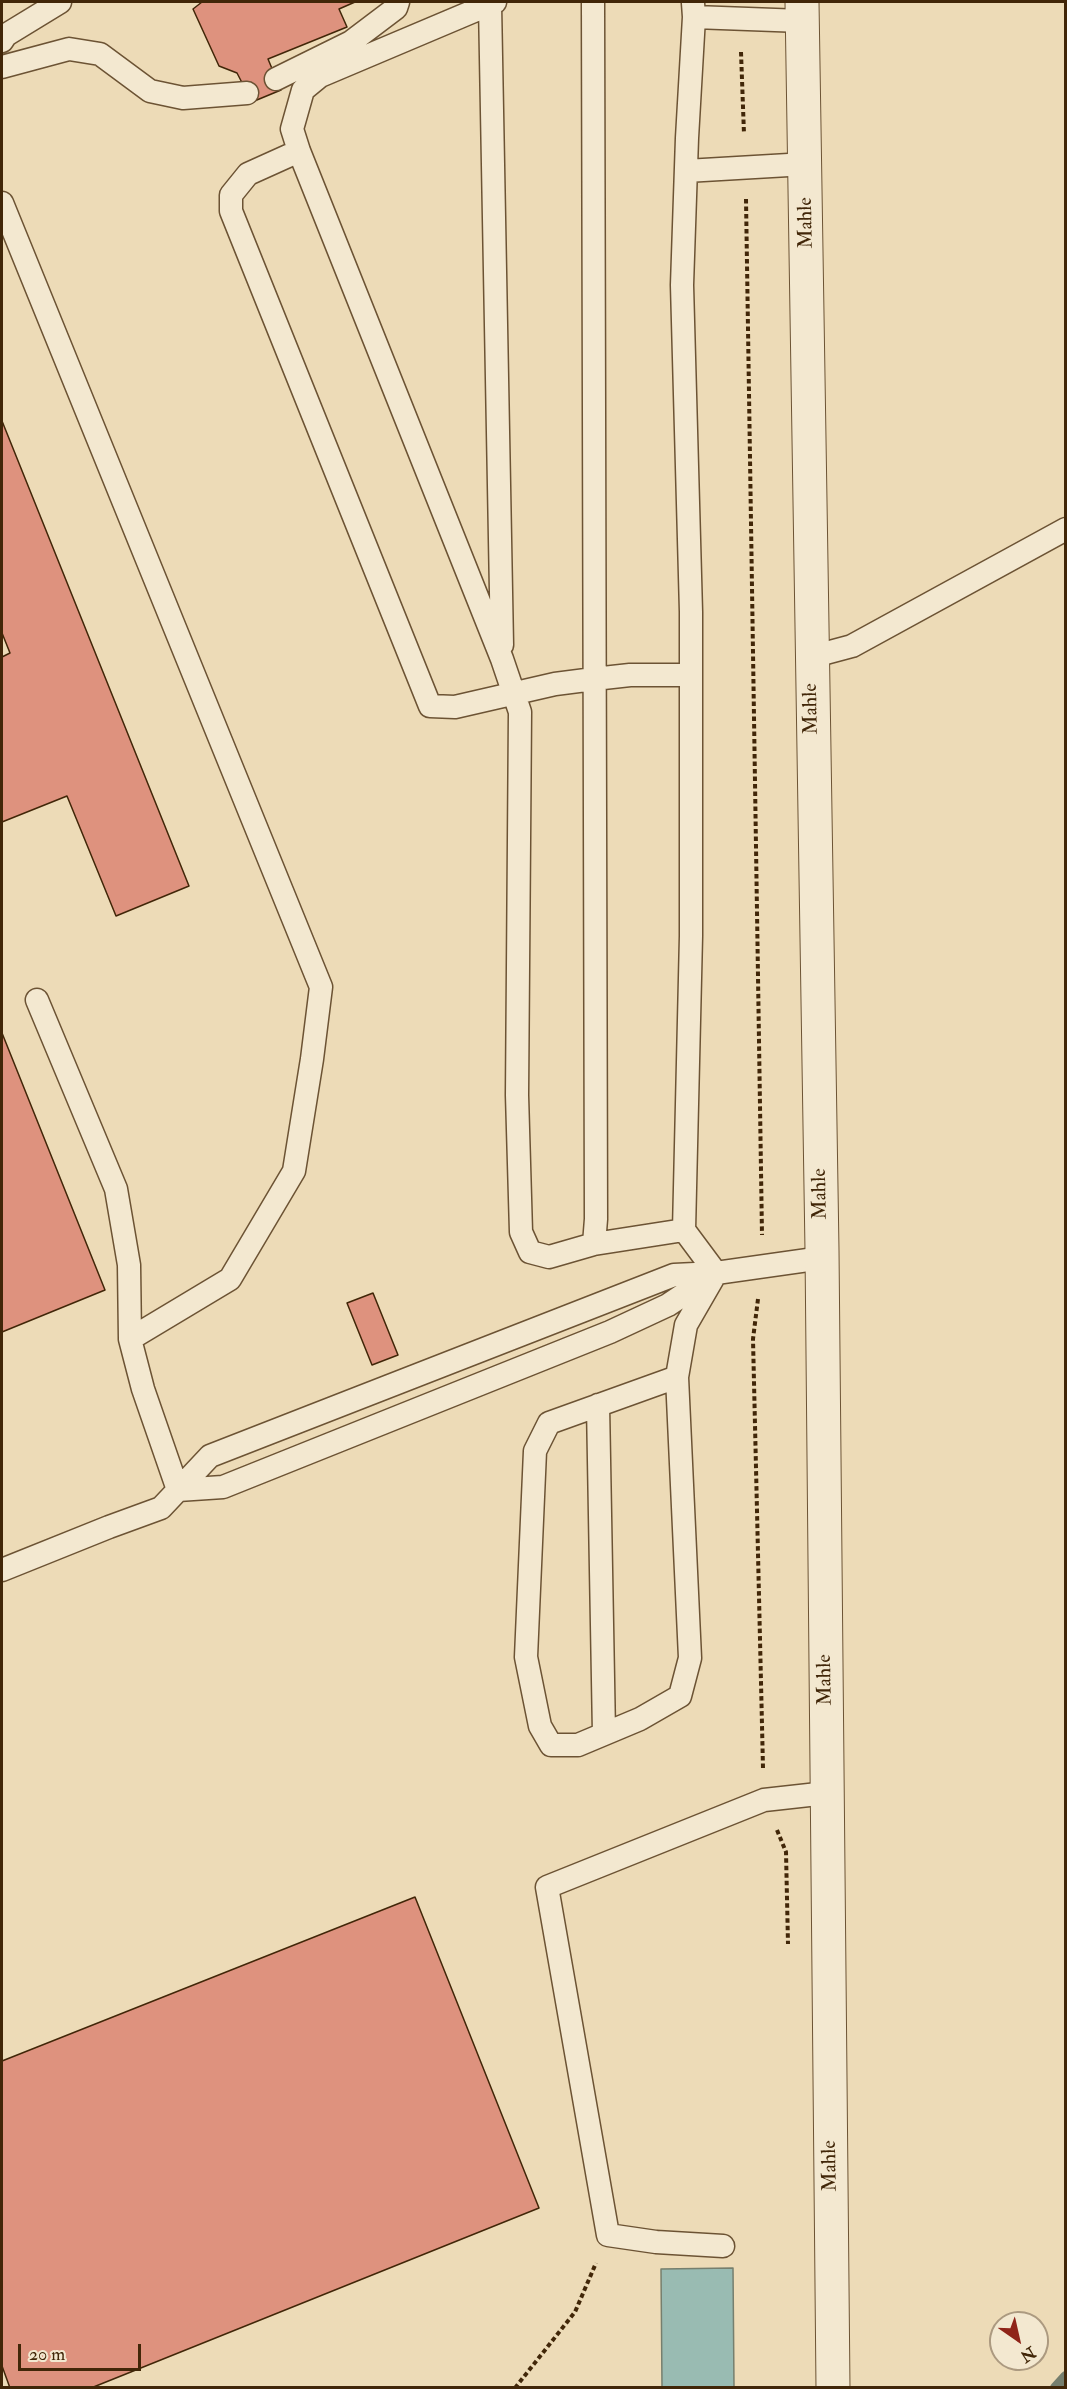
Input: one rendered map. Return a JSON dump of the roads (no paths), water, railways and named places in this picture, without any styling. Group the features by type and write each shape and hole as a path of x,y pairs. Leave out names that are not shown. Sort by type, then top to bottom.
{"street":[{"name":"Mahle","path":"802,11 822,1258 833,2388"}],"lane":[{"path":"2,41 6,35 60,2"},
{"path":"276,79 351,42 396,8 398,2"},
{"path":"593,2 596,1207 594,1244"},
{"path":"502,659 492,3 320,76 303,90 292,129 502,659 520,712 517,1095 521,1232 530,1252 549,1257 594,1244 684,1230"},
{"path":"716,1273 684,1230 691,936 691,675 682,285 694,9 740,20 802,11"},
{"path":"2,67 69,49 100,54 150,91 183,98 247,93"},
{"path":"299,151 248,174 231,195 231,211 429,706 455,707 555,684 594,679 630,675 691,675"},
{"path":"686,171 806,164"},
{"path":"2,203 321,987 294,1171 230,1279 130,1339"},
{"path":"811,657 852,646 1065,529"},
{"path":"38,1000 116,1189 129,1265 130,1339 143,1389 178,1490"},
{"path":"2,1570 161,1508 210,1456 674,1275 716,1273 822,1258"},
{"path":"178,1490 224,1487 599,1337 668,1305 716,1273"},
{"path":"677,1377 549,1423 535,1451 526,1657 540,1726 551,1745 578,1745 640,1719 680,1696 690,1658 677,1377 686,1324 716,1273"},
{"path":"598,1405 604,1734"},
{"path":"723,2246 656,2242 608,2235 548,1887 764,1800 827,1793"}],"water":[{"path":"733,2268 734,2387 662,2387 661,2269"}],"waterway":[{"path":"1056,2388 1066,2377"}]}
